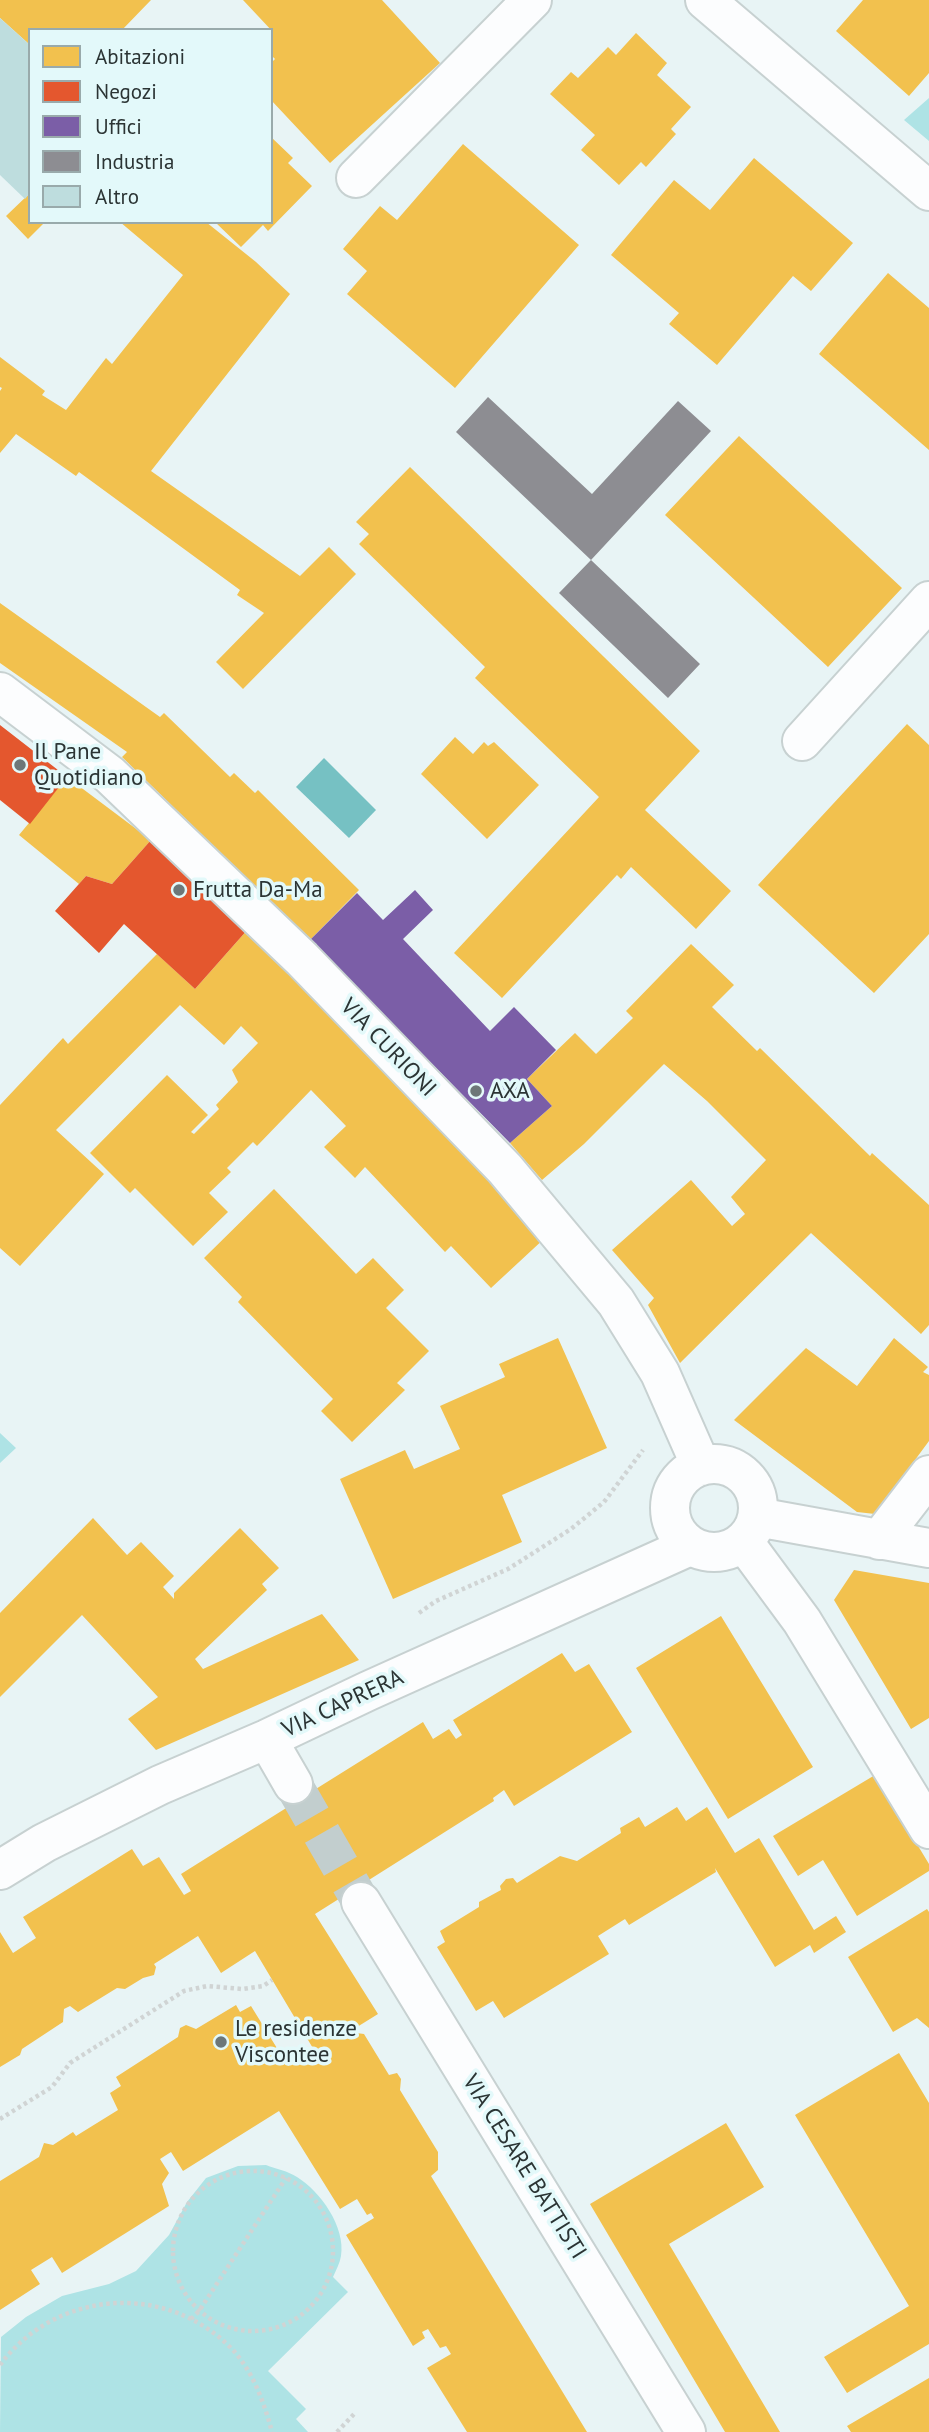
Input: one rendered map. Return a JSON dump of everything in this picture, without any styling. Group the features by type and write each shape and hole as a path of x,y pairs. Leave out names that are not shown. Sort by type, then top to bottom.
{"street":[{"path":"356,178 532,0"},
{"path":"705,0 929,191"},
{"path":"802,741 929,601"},
{"name":"VIA CURIONI","path":"0,692 110,775 302,959 505,1169 616,1303 660,1373 701,1466"},
{"path":"716,1464 731,1467 753,1488 758,1502 750,1529 731,1549 717,1553 690,1546 679,1536 672,1524 669,1510 677,1483 688,1472 701,1466 716,1464"},
{"path":"878,1540 929,1475"},
{"path":"750,1529 878,1540 929,1548"},
{"path":"750,1529 802,1621 929,1829"},
{"name":"VIA CAPRERA","path":"5,1857 44,1843 152,1790 690,1546"},
{"path":"267,1739 293,1784"},
{"name":"VIA CESARE BATTISTI","path":"361,1902 685,2432"}],"path":[{"path":"417,1614 436,1601 508,1569 572,1529 604,1502 649,1443"},
{"path":"0,2119 52,2087 71,2063 184,1991 207,1986 242,1989 263,1986 272,1980"},
{"path":"262,2171 286,2178 310,2193 326,2216 334,2242 332,2271 321,2296 302,2316 277,2329 250,2332 223,2326 199,2311 184,2291 174,2268 173,2243 180,2218 194,2197 213,2181 237,2172 262,2171"},
{"path":"191,2319 199,2311 286,2178"},
{"path":"0,2365 14,2345 53,2317 98,2304 146,2304 191,2319 230,2347 257,2386 272,2432"},
{"path":"337,2432 356,2412"}],"shaded area":[{"path":"929,98 929,141 904,120"},
{"path":"324,758 376,810 349,838 296,787"},
{"path":"0,1433 16,1448 0,1463"},
{"path":"266,2165 293,2175 314,2191 330,2211 341,2245 340,2259 333,2277 348,2292 268,2371 306,2409 296,2419 308,2432 0,2432 1,2337 26,2317 62,2296 109,2284 136,2271 169,2235 187,2202 206,2178 238,2166"}],"building: Abitazioni":[{"path":"0,0 151,0 124,28 28,28 28,43 0,18"},
{"path":"243,0 382,0 440,63 330,163 273,102 275,59 273,28 269,28"},
{"path":"863,0 929,0 929,73 909,96 836,31"},
{"path":"636,33 667,63 657,75 691,107 671,129 676,134 646,167 641,162 619,185 581,150 595,135 550,94 571,72 578,78 608,47 616,55"},
{"path":"273,139 293,158 288,163 312,186 268,231 263,225 241,247 217,224 273,224"},
{"path":"463,144 579,245 455,388 347,294 367,271 343,249 380,206 397,220"},
{"path":"754,158 853,243 811,291 793,276 717,365 669,324 679,313 611,255 674,180 710,210"},
{"path":"28,195 28,224 43,224 28,239 6,216"},
{"path":"122,224 208,224 256,262 290,294 151,471 300,576 329,547 356,574 243,689 216,662 264,613 237,595 240,590 79,472 76,476 16,434 0,453 0,357 45,391 42,395 66,410 106,358 112,364 183,275"},
{"path":"888,273 929,308 929,450 819,354"},
{"path":"739,436 902,588 828,667 665,515"},
{"path":"410,467 700,751 645,810 731,891 696,929 631,867 621,879 617,875 502,998 454,953 599,797 475,678 485,667 359,544 369,534 356,522"},
{"path":"0,603 160,717 164,713 230,777 234,773 255,793 258,790 359,890 310,940 122,757 127,752 0,663"},
{"path":"907,724 929,745 929,934 874,993 758,885"},
{"path":"455,737 473,754 484,742 488,746 494,742 539,785 487,839 421,774"},
{"path":"67,777 151,840 112,884 86,876 79,884 19,835"},
{"path":"249,928 546,1237 491,1288 451,1246 445,1252 365,1167 355,1178 324,1147 346,1126 311,1090 257,1146 253,1142 227,1168 231,1172 209,1193 228,1212 193,1246 135,1188 130,1193 90,1153 167,1075 208,1115 191,1132 194,1134 219,1109 216,1105 238,1082 232,1070 258,1043 241,1026 224,1045 180,1005 56,1130 104,1174 20,1266 0,1248 0,1105 63,1038 68,1044 157,954 195,989"},
{"path":"691,944 734,985 712,1007 757,1051 760,1048 870,1156 872,1153 929,1205 929,1325 921,1334 811,1233 680,1363 648,1305 654,1298 612,1250 691,1180 732,1226 745,1214 731,1197 766,1160 707,1101 664,1064 584,1144 542,1180 510,1143 552,1106 527,1079 575,1033 596,1054 633,1018 626,1011"},
{"path":"274,1189 356,1274 373,1258 404,1290 386,1308 429,1351 397,1383 405,1390 352,1442 321,1411 333,1399 238,1302 242,1297 204,1258"},
{"path":"558,1338 607,1448 502,1495 522,1542 393,1599 340,1479 405,1450 414,1469 460,1449 440,1406 505,1377 499,1364"},
{"path":"894,1338 928,1367 923,1372 929,1375 929,1441 875,1514 857,1512 734,1420 806,1348 857,1386"},
{"path":"93,1518 127,1555 141,1542 174,1576 163,1587 174,1599 174,1593 240,1528 279,1568 262,1584 267,1590 195,1659 203,1669 322,1614 359,1660 156,1750 128,1719 158,1697 82,1615 0,1697 0,1613"},
{"path":"854,1570 929,1583 929,1718 911,1729 834,1600"},
{"path":"721,1616 813,1767 728,1819 636,1668"},
{"name":"Le residenze Viscontee","path":"562,1653 575,1672 589,1664 632,1732 514,1806 504,1790 493,1798 494,1801 315,1914 378,2014 349,2032 364,2034 389,2075 397,2073 401,2079 400,2090 438,2152 438,2170 431,2176 587,2432 467,2432 427,2368 451,2354 446,2346 440,2348 428,2329 422,2332 425,2338 413,2346 346,2235 374,2218 371,2213 367,2215 357,2199 340,2209 279,2111 183,2171 171,2152 160,2159 169,2173 162,2184 169,2206 62,2273 52,2257 31,2270 40,2284 0,2310 0,2181 39,2157 44,2143 53,2145 73,2132 76,2136 118,2110 110,2093 121,2086 116,2077 178,2037 180,2028 186,2025 196,2029 236,2005 240,2012 251,2006 288,2066 314,2050 255,1951 221,1973 198,1936 154,1964 154,1975 125,1989 117,1988 78,2012 70,2006 64,2009 63,2022 0,2067 0,1932 13,1953 36,1938 23,1917 132,1849 143,1866 159,1857 184,1895 191,1891 181,1874 291,1805 298,1816 318,1803 311,1792 423,1722 433,1739 449,1729 456,1739 462,1735 453,1720"},
{"path":"875,1775 929,1864 929,1871 857,1916 823,1860 798,1876 773,1836"},
{"path":"677,1807 686,1821 707,1807 735,1853 759,1838 814,1930 836,1916 846,1932 814,1953 810,1945 775,1967 715,1868 716,1872 629,1925 625,1919 598,1936 609,1954 504,2018 493,2001 476,2011 437,1947 445,1942 440,1931 479,1907 479,1902 501,1890 500,1886 506,1879 513,1878 517,1883 560,1856 577,1861 621,1833 620,1828 639,1817 645,1827"},
{"path":"927,1909 929,2028 917,2018 893,2032 848,1957"},
{"path":"899,2053 929,2103 929,2344 847,2393 824,2357 909,2306 795,2115"},
{"path":"726,2123 764,2187 669,2244 780,2432 725,2432 590,2204"},
{"path":"929,2378 929,2432 851,2432 847,2426"}],"building: Negozi":[{"path":"0,725 67,777 30,824 0,800"},
{"path":"151,840 249,928 195,989 124,924 99,953 55,911 86,876 112,884"}],"building: Uffici":[{"path":"415,890 433,910 403,939 490,1031 514,1007 556,1050 527,1079 552,1106 510,1143 310,940 357,893 383,920"}],"building: Industria":[{"path":"488,397 592,494 678,401 711,431 591,560 456,432"},
{"path":"591,560 700,664 668,698 559,593"}],"building: Altro":[{"path":"0,18 28,43 28,195 25,199 0,175"}],"tunnel":[{"path":"293,1784 361,1902"}],"place":[{"name":"Il Pane Quotidiano","path":"20,765"},
{"name":"Frutta Da-Ma","path":"179,890"},
{"name":"AXA","path":"476,1091"},
{"name":"Le residenze Viscontee","path":"221,2042"}]}
